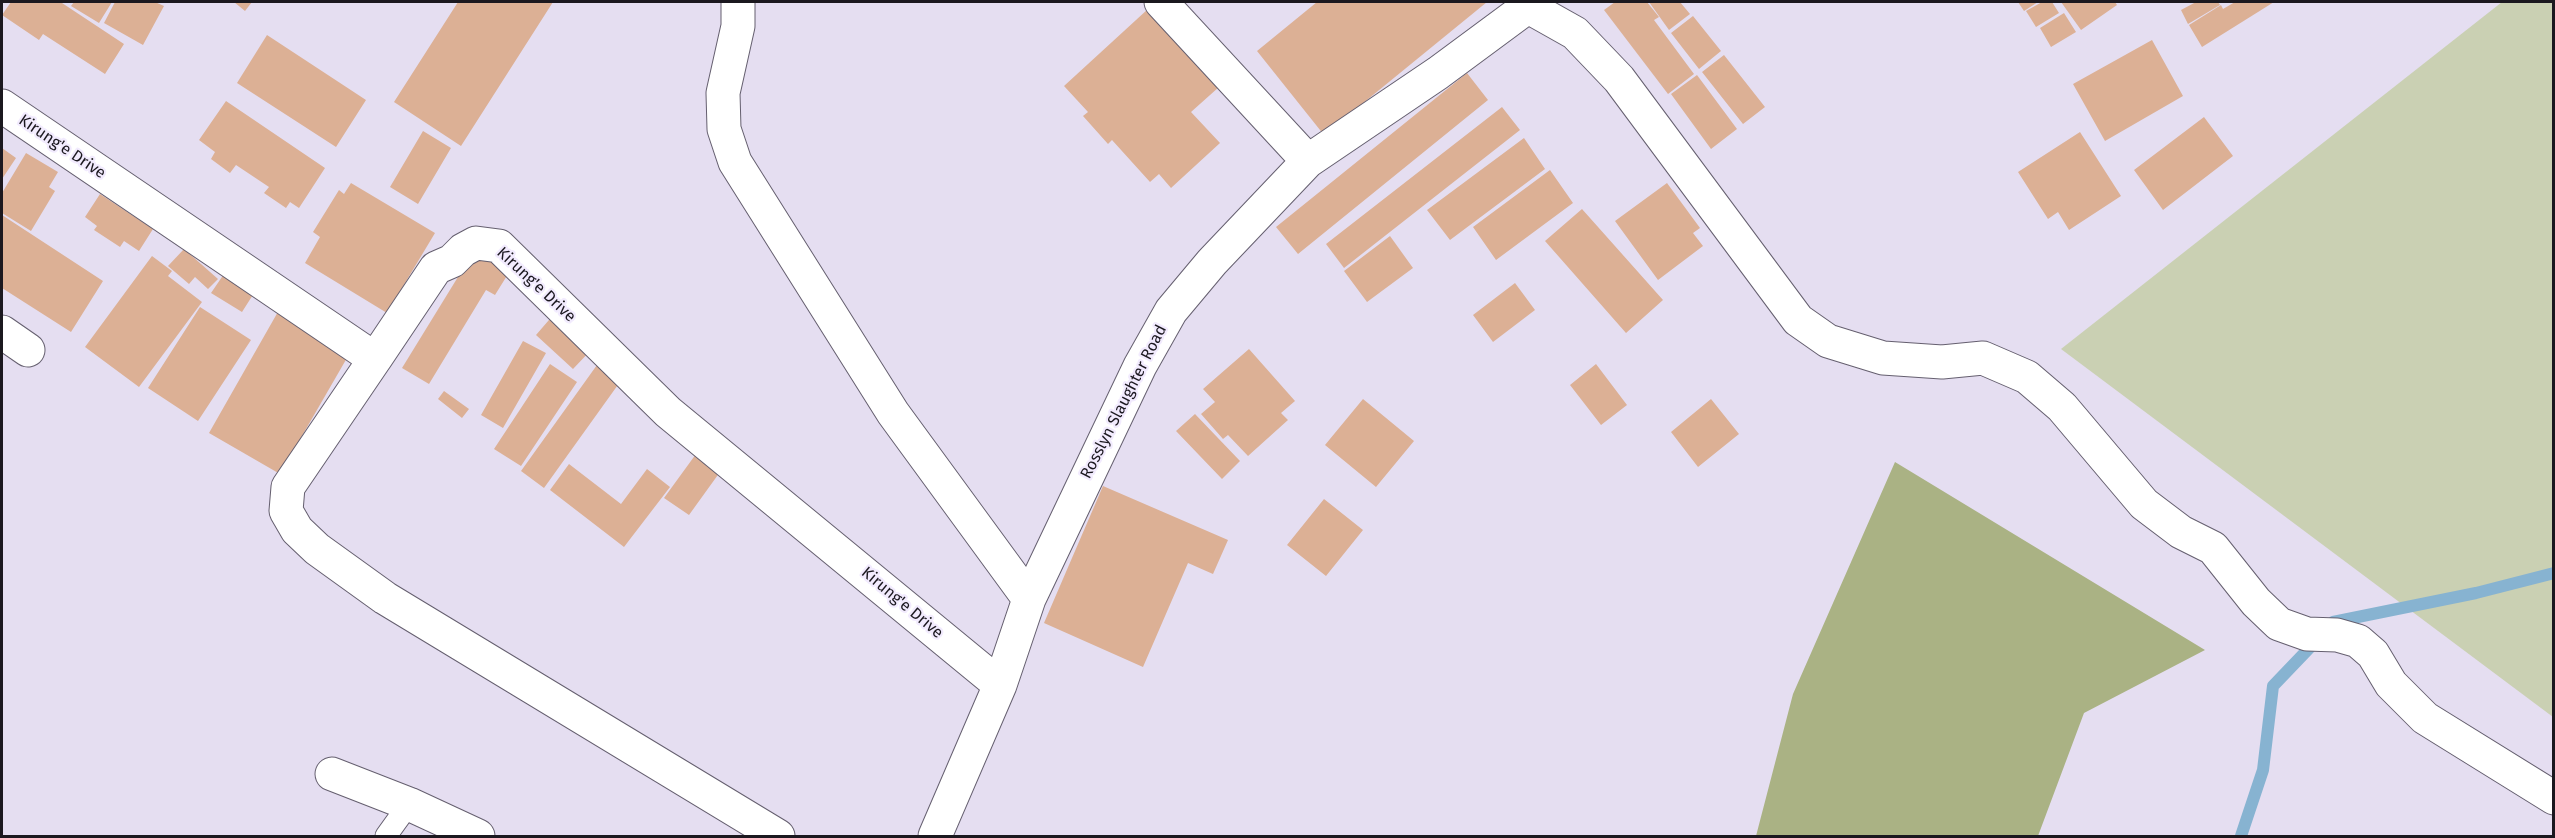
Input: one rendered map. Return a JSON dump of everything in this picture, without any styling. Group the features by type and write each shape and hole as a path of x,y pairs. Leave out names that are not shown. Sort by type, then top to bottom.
{"street":[{"path":"738,2 738,26 723,93 724,129 735,162 893,413 1029,599"},
{"path":"1161,2 1308,161"},
{"path":"1531,4 1575,33 1619,79 1798,320 1828,341 1883,358 1942,362 1983,358 2027,377 2062,407 2144,504 2181,532 2212,548 2256,602 2279,624 2307,634 2337,635 2358,641 2373,654 2391,684 2425,718 2553,798"},
{"name":"Rosslyn Slaughter Road","path":"935,837 1000,685 1029,599 1140,366 1171,311 1212,262 1308,161 1438,73 1531,4"},
{"name":"Kirung'e Drive","path":"2,106 375,359 436,268 453,261 463,250 476,243 500,246 668,412 1000,685"},
{"path":"375,359 288,487 286,511 297,530 317,549 385,598 778,837"},
{"path":"332,774 409,804 478,837"}],"lane":[{"path":"386,837 409,804"}],"green space":[{"path":"2502,2 2553,2 2553,717 2061,349"},
{"path":"1895,462 2205,650 2084,713 2038,836 1756,836 1793,694"}],"building":[{"path":"11,2 63,2 124,44 105,74 43,34 39,40 2,15"},
{"path":"74,2 112,2 99,23 71,6"},
{"path":"115,2 155,2 164,6 143,45 104,23"},
{"path":"234,2 252,2 245,11"},
{"path":"458,2 553,2 461,146 394,102"},
{"path":"1317,2 1487,2 1324,135 1257,51"},
{"path":"1615,2 1647,2 1659,17 1654,20 1694,74 1668,94 1604,10"},
{"path":"1649,2 1680,2 1690,14 1669,30"},
{"path":"2018,2 2038,2 2024,11"},
{"path":"2042,2 2052,2 2059,13 2036,27 2026,11"},
{"path":"2061,2 2115,2 2117,5 2081,30"},
{"path":"2196,2 2218,2 2220,5 2188,24 2181,10"},
{"path":"2235,2 2274,2 2202,47 2189,25 2221,5 2223,9"},
{"path":"1148,9 1219,87 1191,112 1220,143 1171,188 1159,174 1150,182 1112,140 1108,144 1083,116 1088,112 1064,86"},
{"path":"2064,13 2076,32 2051,47 2040,28"},
{"path":"1693,16 1721,51 1699,69 1671,33"},
{"path":"267,35 366,100 336,147 237,83"},
{"path":"2152,40 2183,96 2105,141 2073,84"},
{"path":"1724,55 1765,107 1743,124 1702,72"},
{"path":"1467,73 1488,100 1298,254 1276,227"},
{"path":"1697,75 1737,129 1711,149 1671,94"},
{"path":"226,101 325,168 299,208 290,202 286,208 264,193 269,187 236,165 230,173 211,159 215,152 199,140"},
{"path":"1502,107 1520,130 1344,268 1326,244"},
{"path":"2204,117 2233,156 2163,210 2134,170"},
{"path":"423,131 451,148 418,204 390,187"},
{"path":"2080,132 2121,196 2069,230 2058,212 2048,219 2018,172"},
{"path":"1524,138 1545,169 1450,240 1427,210"},
{"path":"2,148 16,158 2,179"},
{"path":"26,153 58,172 49,187 55,191 31,231 2,213 2,193"},
{"path":"1550,170 1573,203 1496,260 1473,227"},
{"path":"351,183 435,233 387,313 305,263 320,237 313,232 339,190 344,194"},
{"path":"1667,183 1700,228 1693,233 1703,246 1658,280 1615,221"},
{"path":"100,194 153,229 139,251 124,241 120,247 94,230 97,226 85,217"},
{"path":"1582,209 1663,300 1626,333 1545,241"},
{"path":"2,215 103,281 71,332 2,288"},
{"path":"1390,236 1413,268 1367,302 1344,271"},
{"path":"477,246 513,266 495,295 486,290 429,384 402,368"},
{"path":"184,249 218,279 208,289 195,277 189,284 168,266"},
{"path":"152,256 172,271 168,276 202,302 139,387 85,347"},
{"path":"226,271 256,290 242,312 211,293"},
{"path":"1515,283 1535,310 1493,342 1473,315"},
{"path":"200,307 251,340 198,421 148,388"},
{"path":"279,310 351,351 280,474 209,433"},
{"path":"555,313 593,348 573,369 536,335"},
{"path":"523,341 546,353 503,428 481,415"},
{"path":"1249,349 1295,401 1281,413 1288,420 1248,456 1228,435 1223,439 1201,414 1215,402 1203,389"},
{"path":"602,358 625,375 544,488 521,471"},
{"path":"550,364 577,382 521,466 494,449"},
{"path":"1596,364 1627,405 1601,425 1570,385"},
{"path":"444,391 469,409 462,418 438,399"},
{"path":"1363,399 1414,441 1376,487 1325,445"},
{"path":"1711,399 1739,434 1698,467 1671,432"},
{"path":"1195,414 1240,461 1222,479 1176,431"},
{"path":"696,454 720,472 689,515 664,498"},
{"path":"569,464 621,504 647,469 670,487 624,547 550,490"},
{"path":"1103,486 1228,540 1213,574 1188,563 1143,667 1044,623"},
{"path":"1324,499 1363,530 1326,576 1287,545"}],"waterway":[{"path":"2331,625 2333,622 2476,593 2554,573"},
{"path":"2241,836 2263,770 2273,686 2317,640"}]}
